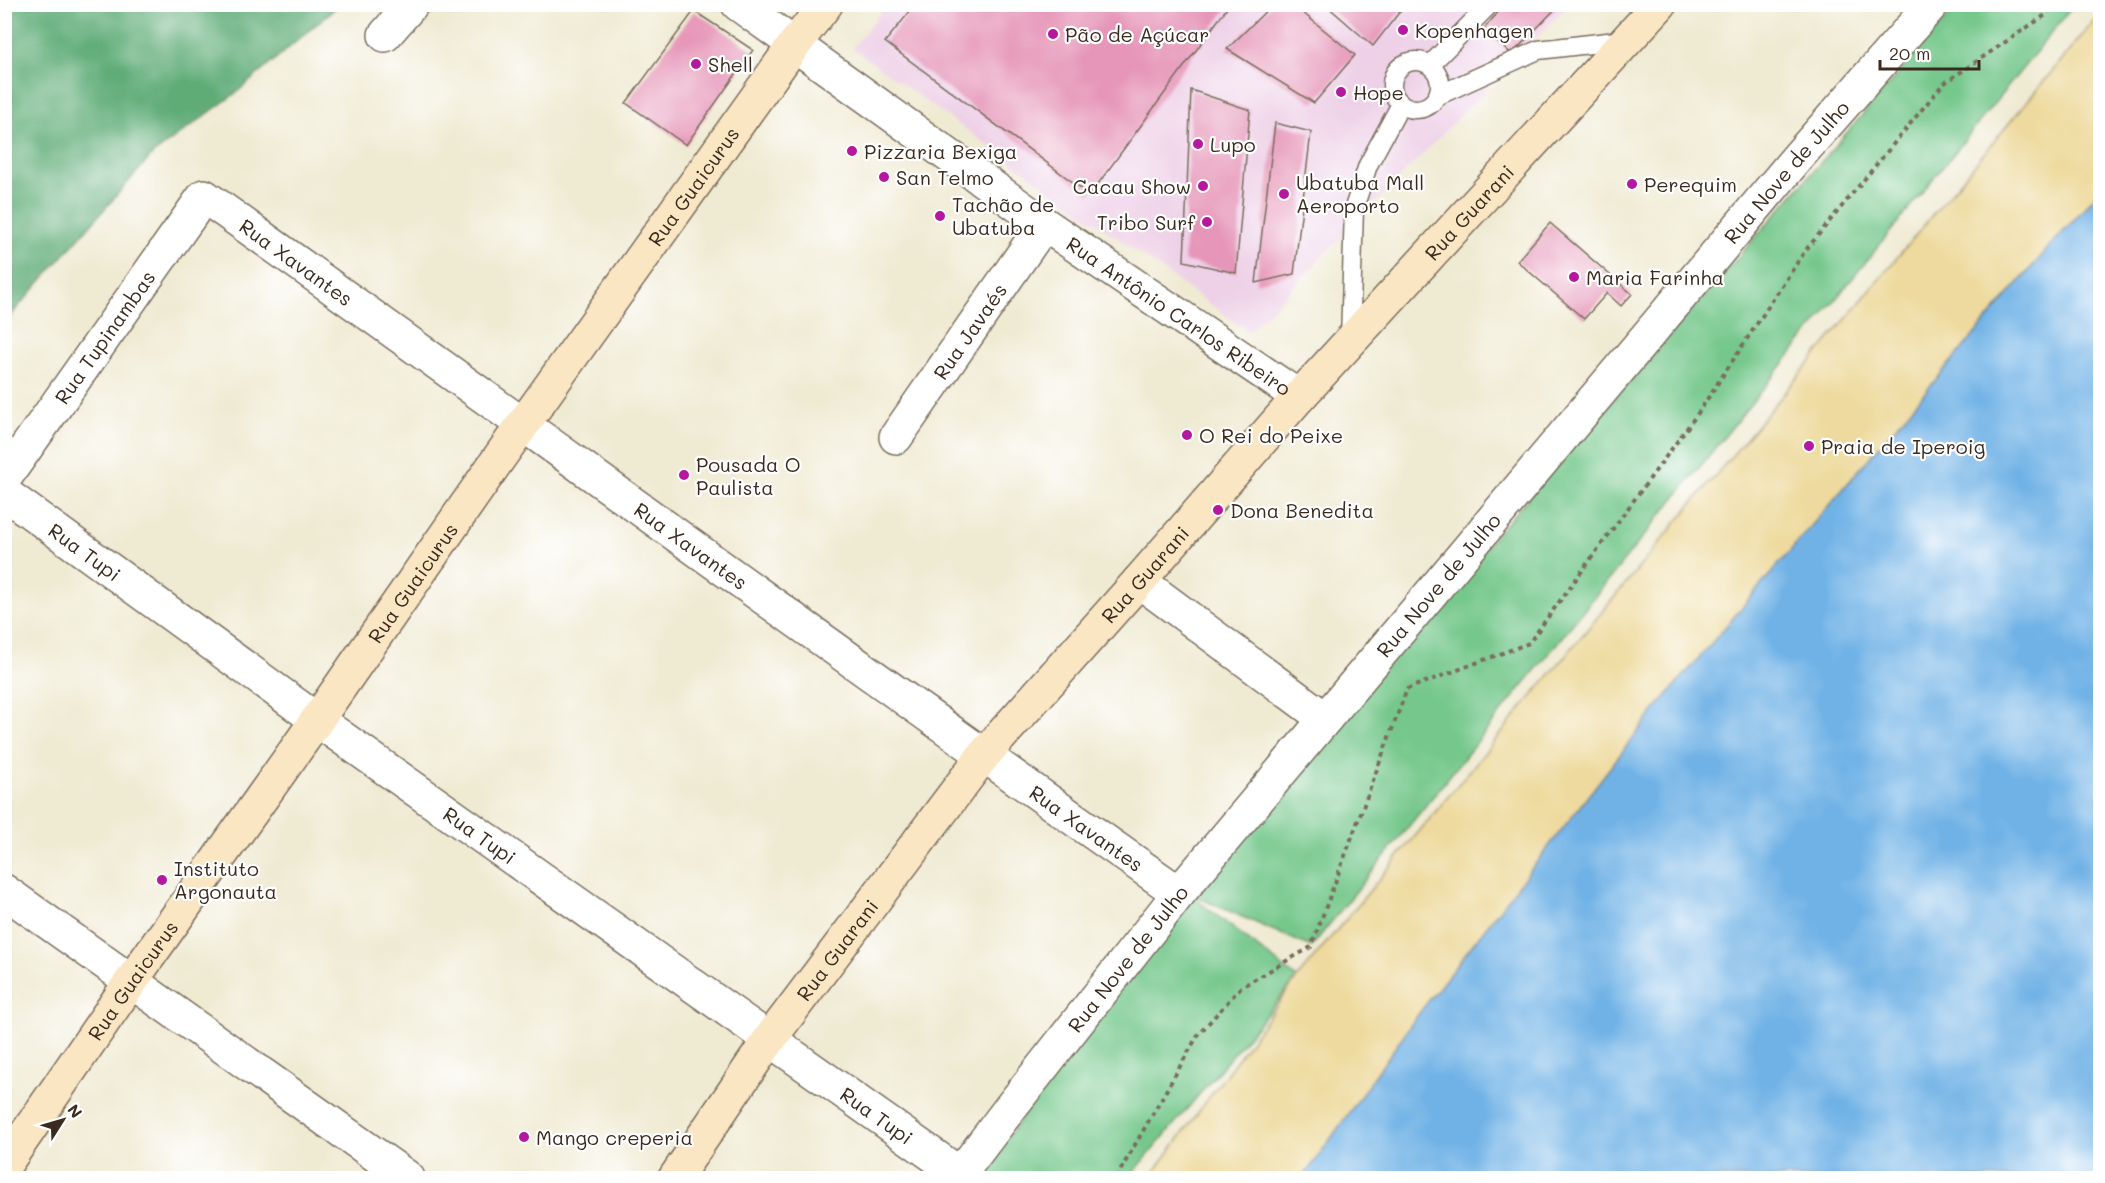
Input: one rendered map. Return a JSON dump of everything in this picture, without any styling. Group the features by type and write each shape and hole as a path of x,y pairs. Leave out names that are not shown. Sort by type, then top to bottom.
{"main road":[{"name":"Rua Guaicurus","path":"4,1166 524,423 794,45 826,4"},
{"name":"Rua Guarani","path":"675,1179 769,1040 983,756 1299,397 1660,4"}],"street":[{"path":"385,35 412,4"},
{"name":"Rua Antônio Carlos Ribeiro","path":"738,4 1044,224 1299,397"},
{"name":"Rua Nove de Julho","path":"959,1176 1179,893 1788,168 1932,4"},
{"name":"Rua Xavantes","path":"204,196 524,423 983,756 1179,893"},
{"name":"Rua Tupinambas","path":"4,479 204,196"},
{"name":"Rua Javaés","path":"896,437 1044,224"},
{"name":"Rua Tupi","path":"4,493 317,720 959,1176"},
{"path":"1139,581 1325,719"},
{"path":"4,891 132,980 408,1179"}],"lane":[{"path":"1431,65 1490,4"},
{"path":"1439,95 1441,84 1438,73 1431,65 1420,60 1410,61 1400,66 1394,75 1391,86 1394,97 1401,104 1412,109 1422,109 1439,95 1538,50 1627,39"},
{"path":"1350,342 1354,208 1368,165 1401,104"}],"path":[{"path":"1116,1179 1198,1035 1241,987 1311,947 1407,689 1529,643 1698,413 1805,251 1943,84 2047,14 2050,4"}],"shaded area":[{"path":"887,5 1568,5 1249,332 852,48"}],"green space":[{"path":"5,4 339,5 236,93 153,154 5,322"},
{"path":"1958,5 2074,5 1311,947 1188,893 1297,978 1129,1178 978,1178 1185,891"}],"sand":[{"name":"Praia de Iperoig","path":"2100,14 2100,191 2044,253 1658,706 1420,1012 1303,1178 1150,1178 1297,978"}],"water":[{"path":"2100,191 2100,1178 1303,1178 1420,1012 1658,706 2044,253"}],"building":[{"path":"916,4 1230,4 1090,195 885,42"},
{"path":"1273,4 1292,4 1355,55 1314,103 1227,49"},
{"path":"1505,4 1560,4 1512,54 1483,30"},
{"path":"1326,5 1405,5 1373,46"},
{"path":"694,11 753,50 686,145 626,103"},
{"path":"1191,90 1250,110 1236,273 1184,261"},
{"path":"1275,123 1311,132 1294,274 1256,283"},
{"name":"Maria Farinha","path":"1550,223 1632,294 1621,306 1607,293 1584,319 1517,261"}],"place":[{"name":"Kopenhagen","path":"1403,30"},
{"name":"Pão de Açúcar","path":"1053,34"},
{"name":"Shell","path":"696,64"},
{"name":"Hope","path":"1341,92"},
{"name":"Lupo","path":"1198,144"},
{"name":"Pizzaria Bexiga","path":"852,151"},
{"name":"San Telmo","path":"884,177"},
{"name":"Perequim","path":"1632,184"},
{"name":"Cacau Show","path":"1203,186"},
{"name":"Ubatuba Mall Aeroporto","path":"1284,194"},
{"name":"Tachão de Ubatuba","path":"940,216"},
{"name":"Tribo Surf","path":"1207,222"},
{"name":"Maria Farinha","path":"1574,277"},
{"name":"O Rei do Peixe","path":"1187,435"},
{"name":"Praia de Iperoig","path":"1809,446"},
{"name":"Pousada O Paulista","path":"684,475"},
{"name":"Dona Benedita","path":"1218,510"},
{"name":"Instituto Argonauta","path":"162,880"},
{"name":"Mango creperia","path":"524,1137"}]}
